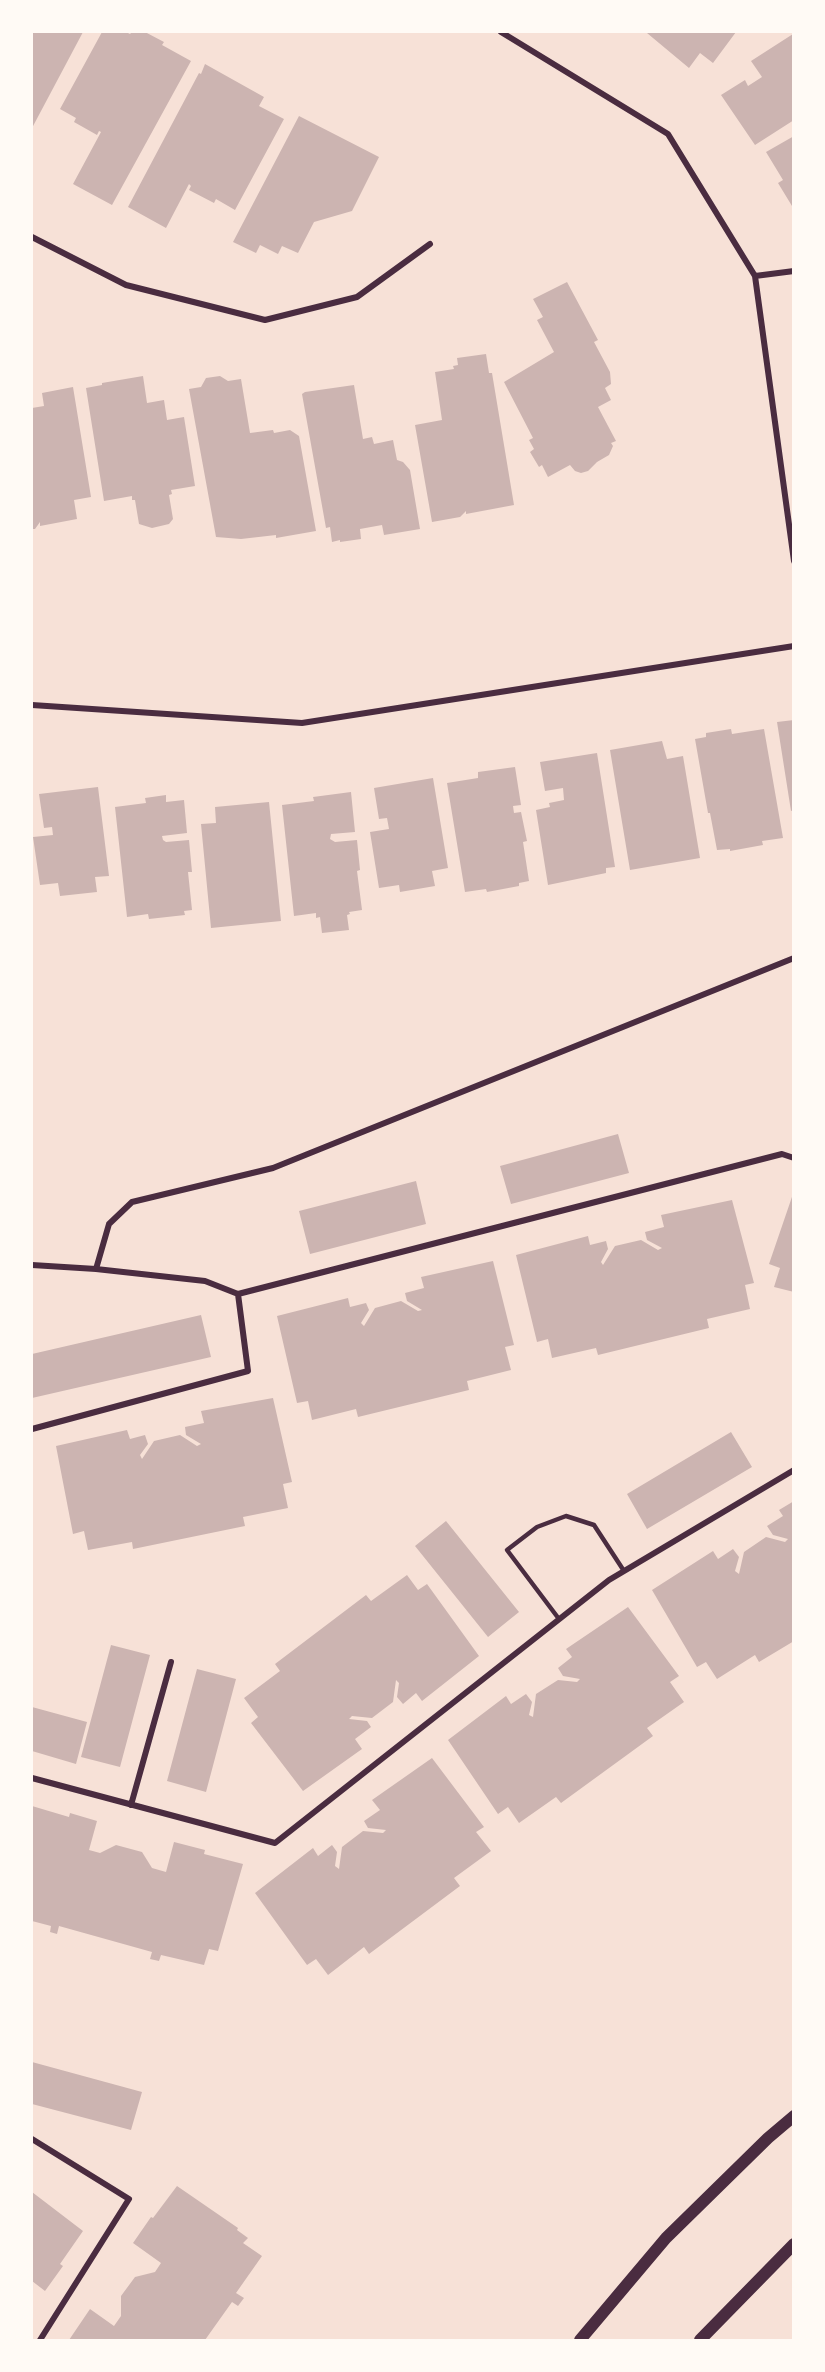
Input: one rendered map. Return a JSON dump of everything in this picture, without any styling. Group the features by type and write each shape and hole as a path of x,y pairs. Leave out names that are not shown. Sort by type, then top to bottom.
{"main road":[{"path":"580,2340 666,2238 794,2116"},
{"path":"700,2340 794,2244"}],"street":[{"path":"501,32 668,134 755,276 794,561"},
{"path":"32,237 126,285 265,321 357,297 430,244"},
{"path":"755,276 794,271"},
{"path":"32,705 302,723 794,646"},
{"path":"96,1269 110,1224 132,1203 273,1168 794,958"},
{"path":"32,1265 96,1269 205,1281 238,1294 782,1154 794,1158"},
{"path":"32,1429 248,1371 238,1294"},
{"path":"32,1778 275,1843 609,1580 794,1470"},
{"path":"131,1804 171,1662"},
{"path":"32,2139 129,2199 40,2340"}],"lane":[{"path":"559,1619 507,1550 537,1527 567,1516 594,1525 624,1571"}],"building":[{"path":"32,32 83,32 32,128"},
{"path":"102,32 130,34 145,32 164,42 162,45 191,61 112,205 73,184 101,132 99,131 97,135 74,122 76,118 60,109"},
{"path":"648,32 736,32 713,63 700,53 689,68"},
{"path":"793,34 794,120 755,145 721,95 745,80 748,86 762,77 751,61"},
{"path":"205,64 264,97 259,106 284,119 235,210 216,199 214,203 189,190 191,186 189,184 166,228 128,207"},
{"path":"299,116 379,157 352,211 314,222 298,253 282,246 278,254 260,245 256,253 233,242"},
{"path":"794,136 794,205 792,206 778,183 783,180 766,152"},
{"path":"567,282 598,340 594,342 610,372 611,384 605,388 611,400 598,407 616,441 611,443 613,446 609,455 588,471 581,473 575,471 570,465 548,477 542,465 539,467 530,452 534,449 529,440 533,438 504,382 554,352 537,320 543,317 533,299"},
{"path":"486,354 489,373 492,373 514,505 466,514 466,511 460,517 432,522 415,425 442,420 435,372 454,369 453,366 458,365 457,358"},
{"path":"143,376 147,403 164,400 167,420 184,417 195,486 171,490 172,494 169,495 173,519 169,524 152,528 139,524 135,500 132,500 132,496 104,501 86,388"},
{"path":"220,376 228,381 241,379 250,433 290,430 299,436 316,531 276,538 276,535 241,539 216,537 189,389 201,387 206,378"},
{"path":"354,385 363,439 372,437 374,444 393,440 397,460 403,462 410,470 420,529 384,535 382,525 360,529 361,539 332,542 330,527 326,528 302,394"},
{"path":"73,387 91,497 74,500 77,519 40,526 40,522 35,529 32,529 32,408 44,406 42,393"},
{"path":"794,720 794,810 791,811 777,722"},
{"path":"731,729 732,734 764,729 783,838 762,841 763,845 730,851 730,849 717,850 695,739 706,737 706,733"},
{"path":"662,741 667,759 683,756 700,858 630,870 610,750"},
{"path":"597,753 615,867 606,868 606,873 548,885 536,810 550,807 549,803 564,800 563,788 545,791 540,762"},
{"path":"515,767 521,805 513,806 514,813 521,812 527,841 523,842 529,881 519,883 519,886 487,892 486,889 465,892 447,783 478,778 478,772"},
{"path":"433,778 448,868 432,871 435,886 400,892 399,885 379,888 370,832 389,829 387,818 379,819 374,788"},
{"path":"98,787 109,876 95,877 97,892 60,896 58,883 40,885 33,837 53,835 52,827 44,828 39,794"},
{"path":"351,792 355,832 331,834 330,839 335,842 357,840 360,870 357,871 362,910 349,912 350,914 347,915 349,930 322,933 320,917 316,918 316,913 294,916 282,805 314,801 313,797"},
{"path":"166,795 166,802 184,800 187,833 162,836 166,842 189,840 192,872 188,872 192,910 184,911 185,915 149,919 148,914 127,917 115,807 146,803 145,798"},
{"path":"269,802 281,921 211,928 201,824 216,823 215,807"},
{"path":"618,1134 629,1173 511,1204 500,1166"},
{"path":"416,1181 426,1224 310,1254 299,1211"},
{"path":"794,1191 794,1292 774,1287 780,1268 769,1264"},
{"path":"732,1200 754,1283 745,1285 750,1309 707,1319 709,1328 598,1355 596,1348 552,1358 548,1339 537,1342 516,1255 588,1236 590,1245 606,1241 608,1249 601,1262 603,1265 615,1246 641,1240 658,1250 662,1248 647,1240 645,1232 664,1227 661,1215"},
{"path":"493,1261 514,1345 505,1347 511,1370 467,1381 469,1390 358,1417 356,1409 312,1420 308,1401 297,1403 277,1316 348,1298 350,1307 366,1303 369,1310 361,1323 364,1326 375,1308 401,1301 418,1311 422,1310 407,1301 405,1293 424,1288 421,1277"},
{"path":"201,1315 211,1357 32,1398 32,1354"},
{"path":"273,1398 292,1482 283,1484 288,1508 243,1517 245,1526 133,1549 132,1542 88,1550 84,1531 73,1534 56,1446 127,1430 130,1439 145,1435 148,1444 140,1455 142,1459 154,1441 180,1435 197,1446 201,1444 186,1435 185,1427 204,1423 201,1411"},
{"path":"731,1432 752,1467 647,1529 627,1494"},
{"path":"794,1501 794,1641 759,1662 755,1655 717,1679 706,1662 697,1667 652,1590 713,1551 718,1559 733,1549 739,1557 735,1571 739,1574 744,1552 766,1537 785,1542 788,1539 773,1535 767,1526 783,1516 779,1510"},
{"path":"446,1521 519,1612 488,1637 415,1546"},
{"path":"407,1575 418,1590 427,1584 479,1656 422,1701 416,1693 403,1704 397,1697 399,1683 396,1680 393,1702 372,1718 352,1716 349,1719 367,1721 371,1727 355,1739 362,1749 303,1791 251,1723 258,1717 244,1698 280,1671 275,1664 366,1595 371,1601"},
{"path":"628,1607 679,1676 670,1682 684,1702 647,1728 653,1736 561,1803 556,1797 519,1823 508,1807 498,1814 448,1740 506,1696 511,1704 526,1694 532,1702 529,1715 533,1717 536,1694 558,1680 577,1682 580,1679 563,1676 558,1668 572,1657 566,1649"},
{"path":"111,1645 150,1655 120,1767 81,1757"},
{"path":"197,1669 236,1679 206,1792 167,1781"},
{"path":"32,1707 87,1722 76,1764 32,1751"},
{"path":"432,1758 484,1827 476,1832 491,1851 454,1878 460,1886 369,1954 364,1947 328,1975 316,1959 307,1965 255,1893 313,1848 318,1856 332,1845 337,1852 335,1866 339,1869 342,1847 363,1831 383,1833 386,1830 368,1828 364,1821 380,1810 372,1800"},
{"path":"32,1806 69,1817 70,1813 97,1821 89,1850 100,1853 116,1845 142,1852 152,1868 166,1872 174,1842 205,1850 204,1854 243,1864 218,1951 209,1949 204,1965 161,1955 159,1961 150,1959 152,1952 59,1926 57,1934 50,1932 51,1926 32,1921"},
{"path":"32,2062 142,2092 131,2130 32,2104"},
{"path":"177,2186 238,2228 237,2230 248,2238 243,2243 262,2256 236,2293 244,2298 238,2306 232,2302 205,2340 69,2340 90,2309 114,2326 121,2316 121,2296 135,2277 155,2272 161,2263 133,2243"},
{"path":"32,2192 83,2231 60,2264 63,2266 45,2291 32,2281"}]}
